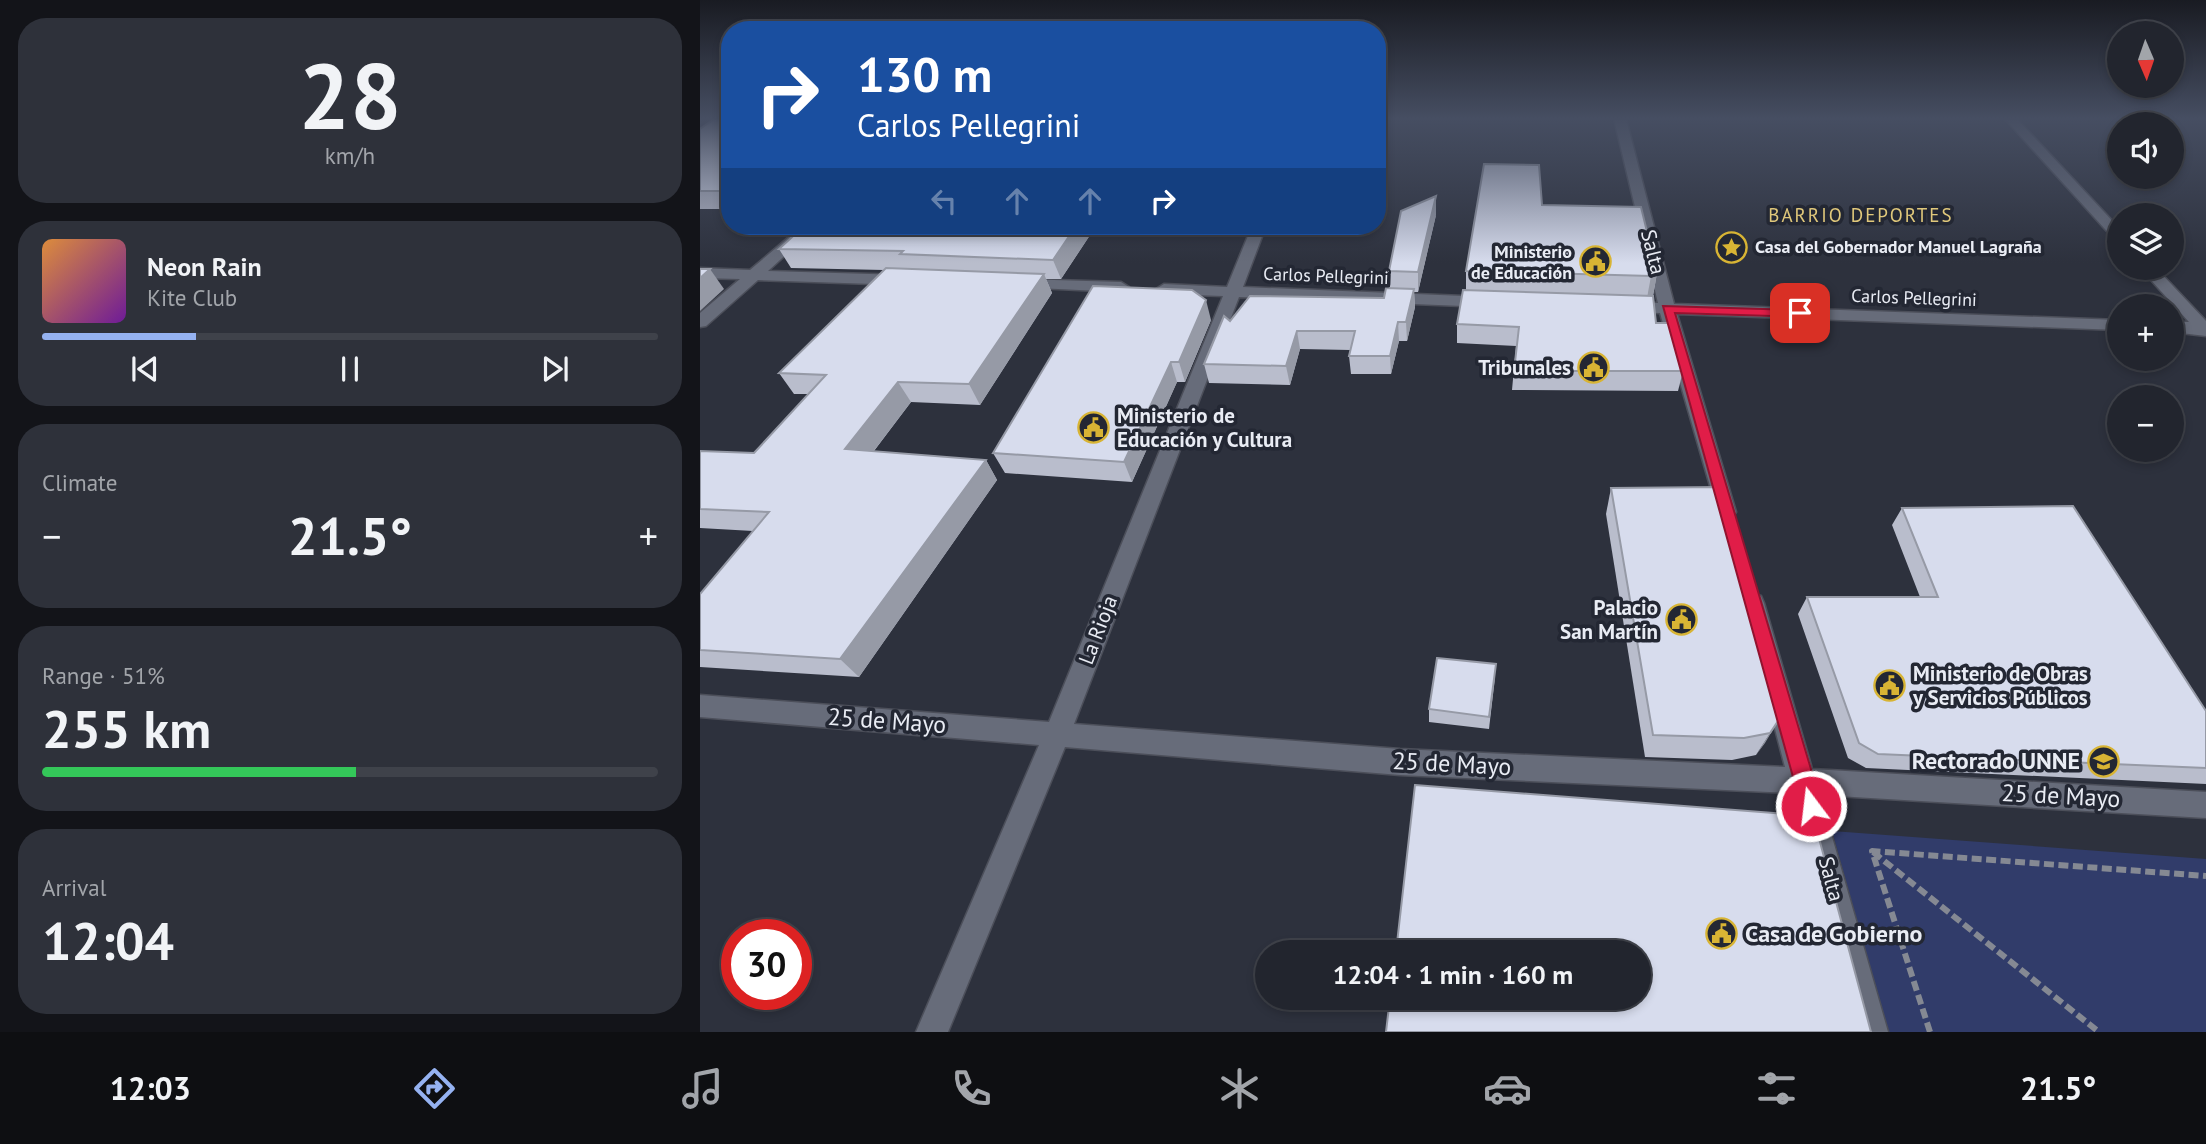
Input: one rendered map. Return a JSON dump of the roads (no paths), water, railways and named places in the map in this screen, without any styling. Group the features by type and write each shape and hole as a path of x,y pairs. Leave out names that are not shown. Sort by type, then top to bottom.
{"street":[{"name":"Salta","path":"1632,167 1667,309 1731,529"},
{"path":"2055,167 2107,223"},
{"path":"700,322 800,235"},
{"name":"La Rioja","path":"932,1032 1058,734 1255,235"},
{"path":"700,273 918,280"},
{"path":"2159,280 2205,329"},
{"name":"Carlos Pellegrini","path":"1000,283 1507,302"},
{"name":"Carlos Pellegrini","path":"1614,306 2107,325"},
{"path":"2184,328 2205,329"},
{"name":"Salta","path":"1747,582 1872,1032"},
{"name":"25 de Mayo","path":"700,706 1400,762 1804,781 2206,805"}],"place":[{"name":"Casa del Gobernador Manuel Lagraña","path":"1732,247"},
{"name":"Ministerio de Educación","path":"1595,262"},
{"name":"Tribunales","path":"1594,368"},
{"name":"Ministerio de Educación y Cultura","path":"1094,428"},
{"name":"Palacio San Martín","path":"1681,620"},
{"name":"Ministerio de Obras y Servicios Públicos","path":"1890,686"},
{"name":"Rectorado UNNE","path":"2103,761"},
{"name":"Casa de Gobierno","path":"1722,934"}],"district":[{"name":"BARRIO DEPORTES","path":"1861,215"}]}
